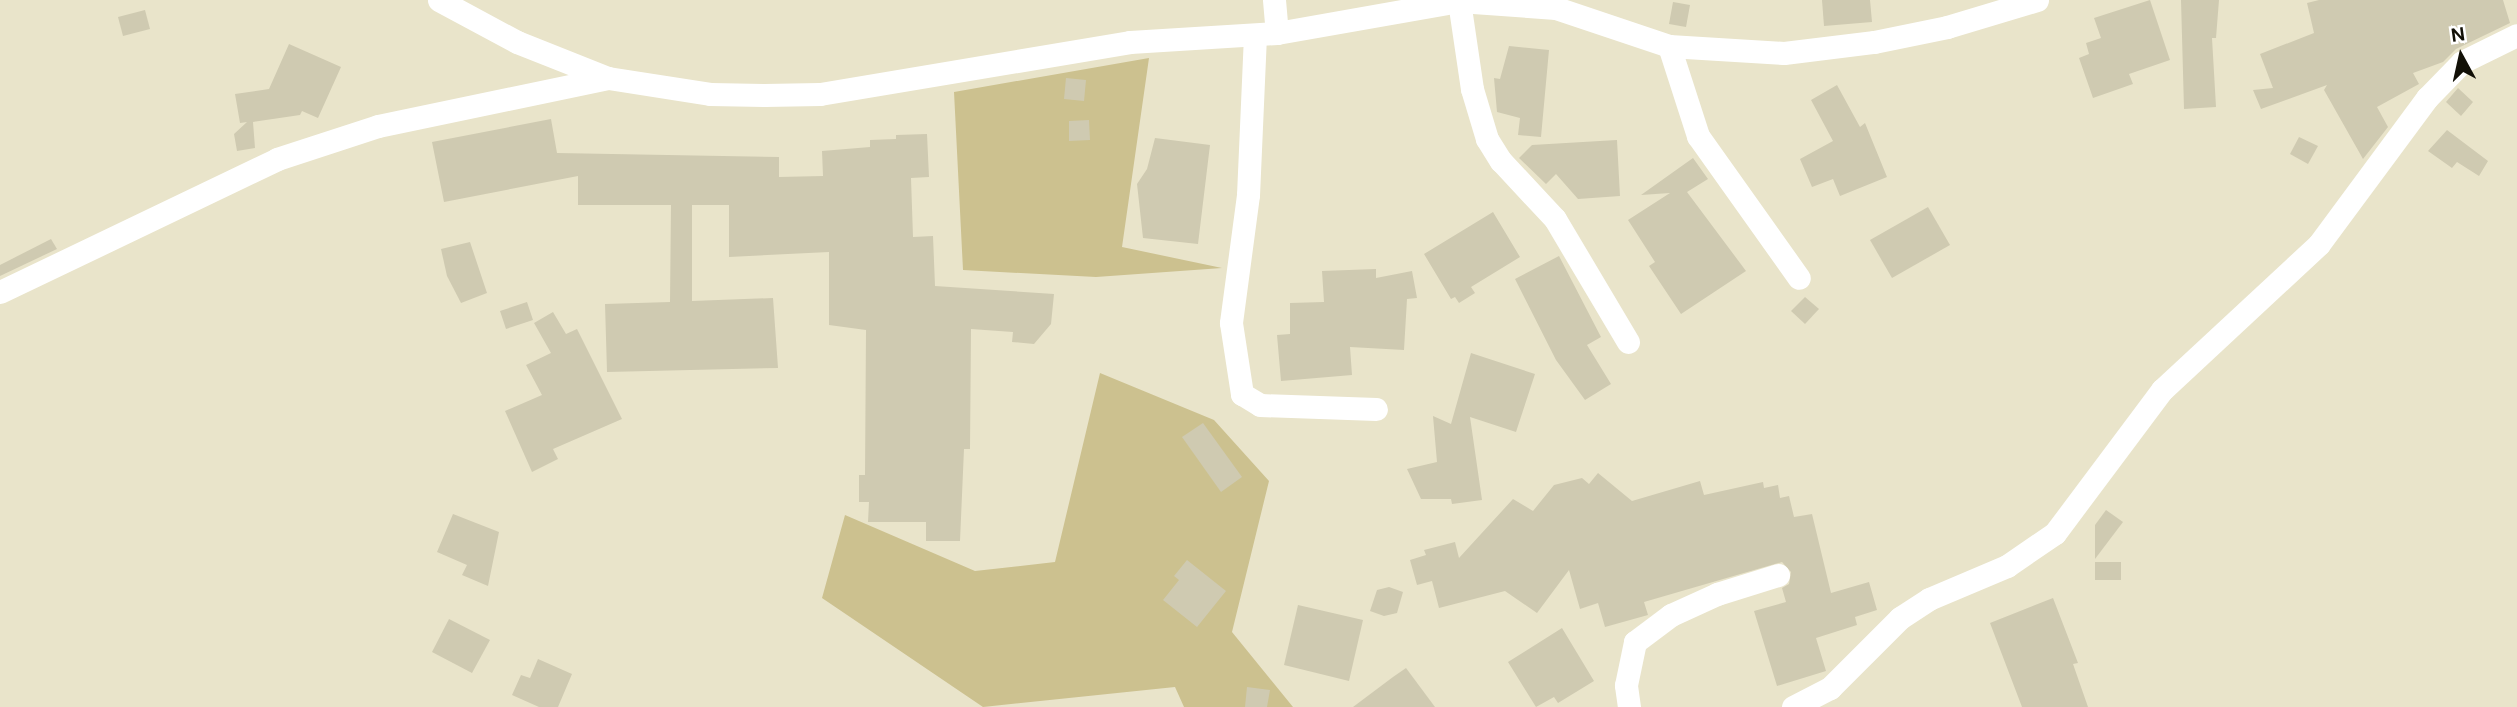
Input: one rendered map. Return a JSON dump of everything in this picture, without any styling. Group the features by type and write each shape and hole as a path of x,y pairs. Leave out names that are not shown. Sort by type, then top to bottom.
{"street":[{"path":"439,0 517,42 608,78 710,94 820,94 1087,47 1266,34 1459,1 1556,8 1669,46 1784,52 1835,49 1947,27 2037,0"},
{"path":"1274,0 1266,34 1231,323 1242,394 1260,405 1376,410"},
{"path":"1459,1 1472,89 1487,139 1501,161 1555,219 1628,342"},
{"path":"1793,707 1830,688 1900,618 1919,605 2007,566 2055,533 2162,390 2319,244 2427,98 2462,62 2517,35"},
{"path":"1669,46 1698,136 1799,278"},
{"path":"0,292 277,159 378,126 608,78"},
{"path":"1629,707 1626,685 1635,642 1671,615 1717,594 1777,575"}],"shaded area":[{"path":"1149,58 1122,247 1222,268 1096,277 963,270 954,92"},
{"path":"1100,373 1214,420 1269,481 1232,632 1293,707 1184,707 1175,687 983,707 822,598 845,515 975,571 1055,562"}],"building":[{"path":"1822,0 1870,0 1872,22 1824,26"},
{"path":"2150,0 2170,60 2129,74 2133,84 2093,98 2079,58 2089,54 2086,43 2101,38 2094,18"},
{"path":"2181,0 2219,0 2216,38 2212,38 2216,107 2184,109"},
{"path":"2319,0 2503,0 2510,23 2456,49 2443,62 2413,73 2419,84 2377,107 2388,127 2363,159 2324,90 2327,85 2261,109 2253,90 2273,88 2260,54 2314,33 2307,3"},
{"path":"1673,2 1690,5 1686,27 1669,24"},
{"path":"145,10 150,29 123,36 118,17"},
{"path":"289,44 341,67 318,118 302,111 300,115 253,122 255,148 237,151 234,134 247,122 240,123 235,94 269,89"},
{"path":"1509,46 1549,50 1541,137 1518,135 1520,118 1497,112 1494,78 1500,79"},
{"path":"1066,78 1086,80 1084,101 1064,99"},
{"path":"1837,85 1860,127 1865,123 1887,177 1840,196 1833,179 1812,187 1800,159 1833,141 1811,100"},
{"path":"2458,88 2473,102 2461,116 2446,102"},
{"path":"551,119 557,153 779,157 779,177 823,176 822,151 870,147 870,140 896,139 896,135 927,134 929,177 911,178 913,237 933,236 935,286 1054,294 1051,324 1034,344 1012,342 1013,332 971,329 970,449 964,449 960,541 926,541 926,522 868,522 869,502 859,502 859,475 865,475 866,330 829,325 829,252 729,257 729,205 692,205 692,301 773,298 778,368 607,372 605,304 670,302 671,205 578,205 578,176 444,202 432,142"},
{"path":"1089,120 1090,140 1069,141 1069,121"},
{"path":"2447,130 2488,161 2479,176 2457,162 2452,168 2428,151"},
{"path":"2299,137 2318,146 2308,164 2290,154"},
{"path":"1155,138 1210,145 1198,244 1143,238 1137,184 1147,169"},
{"path":"1617,140 1620,196 1578,199 1556,174 1546,184 1519,158 1532,145"},
{"path":"1693,158 1708,179 1687,192 1746,271 1681,314 1649,266 1655,262 1628,220 1670,193 1641,195"},
{"path":"1928,207 1950,245 1892,278 1870,240"},
{"path":"1493,212 1520,257 1471,287 1475,293 1459,303 1455,297 1451,299 1424,254"},
{"path":"51,239 57,249 0,276 0,265"},
{"path":"470,242 487,293 461,303 447,276 441,249"},
{"path":"1559,256 1601,337 1587,345 1611,384 1585,400 1556,360 1515,279"},
{"path":"1376,269 1376,278 1412,271 1417,298 1407,299 1404,350 1350,347 1352,375 1281,381 1277,335 1290,334 1290,303 1324,302 1322,271"},
{"path":"1805,297 1819,309 1805,324 1791,311"},
{"path":"527,302 533,320 506,329 500,311"},
{"path":"553,312 566,334 577,329 622,419 553,449 558,459 532,472 505,411 542,395 526,365 551,353 534,323"},
{"path":"1471,353 1535,374 1516,432 1470,417 1482,500 1452,504 1451,499 1421,499 1407,469 1437,462 1433,416 1451,424"},
{"path":"1203,423 1242,477 1221,492 1182,437"},
{"path":"1598,473 1632,501 1700,481 1704,495 1763,482 1764,488 1778,485 1780,498 1789,496 1794,517 1812,514 1831,593 1869,582 1877,610 1855,617 1857,625 1816,638 1826,671 1777,686 1754,611 1786,602 1782,588 1789,584 1791,572 1782,562 1644,602 1648,615 1605,627 1598,603 1580,609 1569,570 1537,613 1505,591 1439,608 1432,581 1417,585 1410,560 1426,555 1424,550 1455,542 1459,558 1513,499 1533,511 1554,485 1582,478 1589,484"},
{"path":"2106,510 2123,522 2095,559 2095,525"},
{"path":"453,514 499,532 488,586 462,575 467,565 437,552"},
{"path":"1187,560 1226,591 1197,627 1163,600 1179,580 1174,576"},
{"path":"2095,562 2121,562 2121,580 2095,580"},
{"path":"1389,587 1403,592 1397,613 1384,616 1370,611 1377,590"},
{"path":"2053,598 2078,663 2073,664 2088,707 2022,707 1990,623"},
{"path":"1298,605 1363,620 1349,681 1284,665"},
{"path":"449,619 490,640 472,673 432,652"},
{"path":"1562,628 1594,681 1558,703 1554,697 1536,707 1508,662"},
{"path":"538,659 572,674 558,707 539,707 512,695 521,675 530,678"},
{"path":"1406,668 1435,707 1353,707 1393,677"},
{"path":"1247,687 1270,690 1267,707 1245,707"}]}
